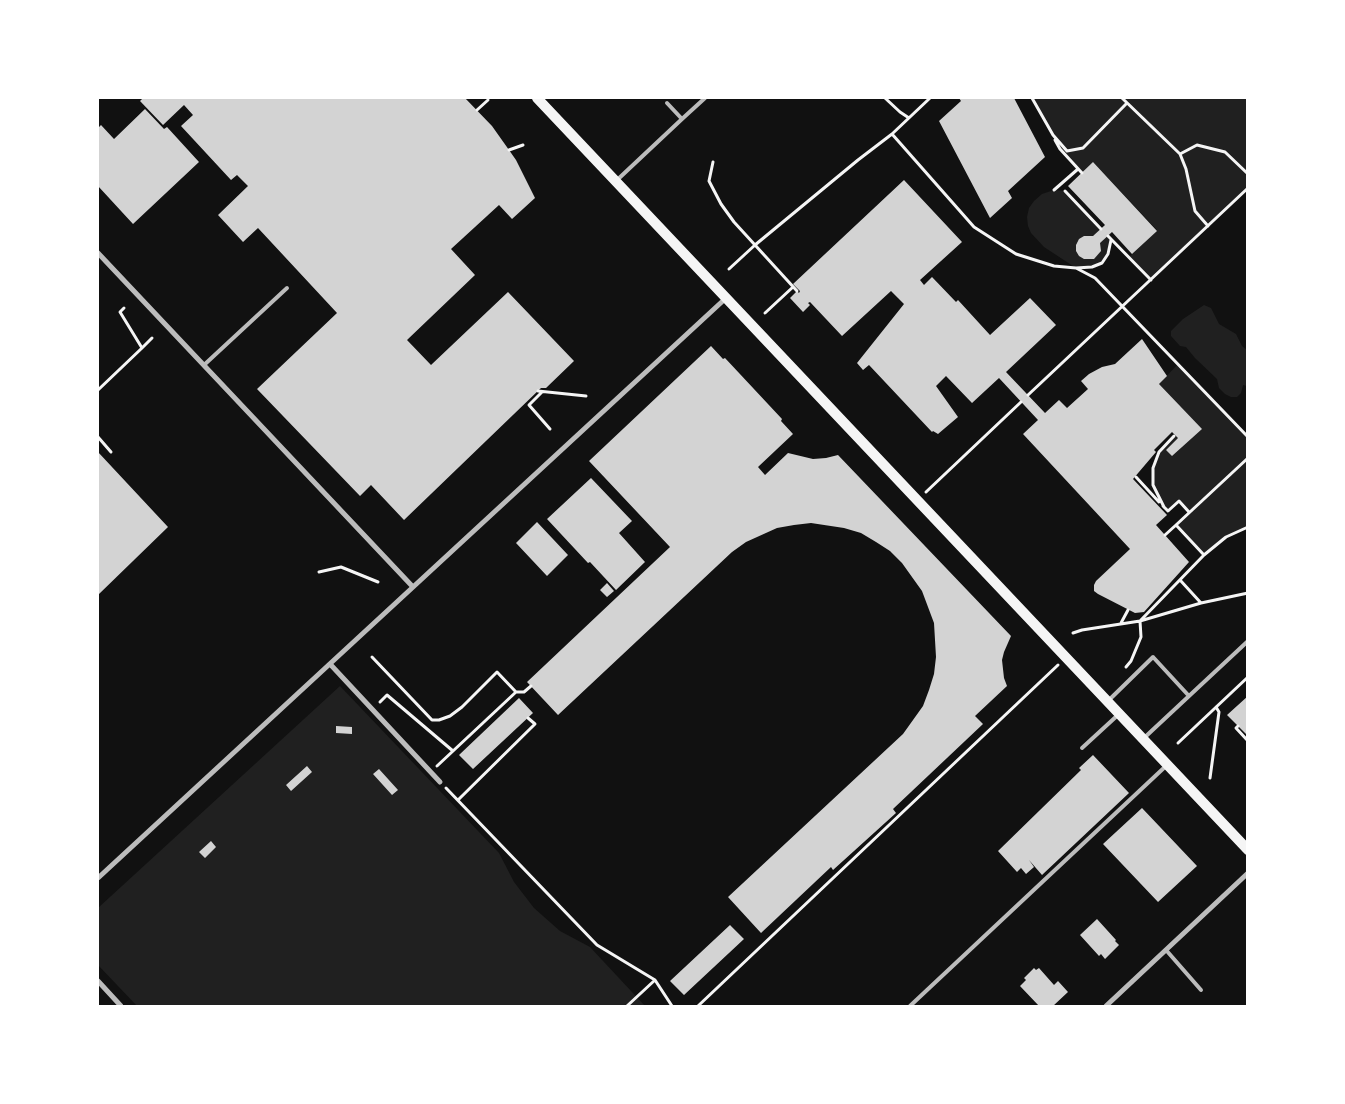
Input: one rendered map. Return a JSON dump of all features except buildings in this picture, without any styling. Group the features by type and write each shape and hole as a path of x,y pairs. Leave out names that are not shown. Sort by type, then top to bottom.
{"main road":[{"path":"537,98 1248,850"}],"street":[{"path":"98,253 412,587"},
{"path":"98,878 726,298"},
{"path":"330,664 440,782"},
{"path":"1106,1006 1248,873"},
{"path":"98,982 121,1006"}],"lane":[{"path":"616,181 705,98"},
{"path":"667,103 682,119"},
{"path":"204,366 287,288"},
{"path":"1143,739 1248,641"},
{"path":"1107,702 1153,657 1189,696"},
{"path":"1082,748 1119,714"},
{"path":"910,1006 1167,765"},
{"path":"1166,950 1201,990"}],"path":[{"path":"885,98 909,118"},
{"path":"729,269 755,245 892,134 930,98"},
{"path":"1032,98 1060,149 1083,172 1079,167 1054,190"},
{"path":"1122,98 1180,154 1186,169 1196,211 1208,226"},
{"path":"477,110 488,100"},
{"path":"1053,135 1067,151 1083,148 1127,103"},
{"path":"892,134 974,227 1016,254 1054,266 1092,267 1102,263 1108,254 1111,240"},
{"path":"509,150 523,144"},
{"path":"1180,154 1197,145 1226,152 1248,174"},
{"path":"713,162 709,182 713,191 734,222 797,291"},
{"path":"1028,395 1248,188"},
{"path":"1065,191 1101,229"},
{"path":"1108,236 1151,280"},
{"path":"1076,268 1095,278 1248,437"},
{"path":"765,313 794,287"},
{"path":"124,308 120,312 142,348"},
{"path":"98,390 152,338"},
{"path":"550,429 529,405 540,392 586,396"},
{"path":"917,500 1022,402"},
{"path":"1164,507 1153,485 1153,468 1159,452 1174,436"},
{"path":"98,437 111,452"},
{"path":"1165,535 1248,458"},
{"path":"1136,477 1168,511 1179,501 1189,512"},
{"path":"1176,525 1204,555"},
{"path":"1121,672 1131,661 1141,638 1140,621 1204,555 1226,537 1248,527"},
{"path":"319,572 341,567 378,582"},
{"path":"1180,580 1201,603"},
{"path":"1073,633 1140,621 1201,603 1248,593"},
{"path":"1120,624 1128,610"},
{"path":"372,657 432,720 439,720 450,716 462,707 496,672 516,692"},
{"path":"698,1006 1066,658"},
{"path":"1178,743 1248,677"},
{"path":"431,772 516,692 524,692 531,686"},
{"path":"372,709 387,695 453,751"},
{"path":"1210,778 1219,712 1216,707"},
{"path":"458,800 535,724 528,718"},
{"path":"1238,726 1236,728 1248,740"},
{"path":"440,782 597,944 655,980 672,1006"},
{"path":"627,1006 655,980"}],"shaded area":[{"path":"1031,98 1247,98 1247,188 1151,280 1129,257 1157,230 1093,162 1082,173 1060,149"},
{"path":"1054,190 1065,191 1111,240 1108,254 1102,263 1092,267 1076,268 1044,247 1031,233 1027,217 1029,208 1042,194"},
{"path":"1204,305 1211,308 1219,324 1236,334 1242,346 1247,350 1247,386 1243,385 1241,393 1237,397 1225,394 1219,388 1217,379 1186,347 1180,346 1171,336 1171,331 1183,319"},
{"path":"1178,364 1247,437 1247,527 1226,537 1204,555 1176,525 1189,513 1179,501 1168,511 1156,493 1152,477 1159,452 1174,436 1178,438 1166,450 1172,456 1201,429 1159,384"},
{"path":"340,686 499,853 514,882 534,908 560,931 590,947 645,1006 137,1006 98,965 98,908"}]}
